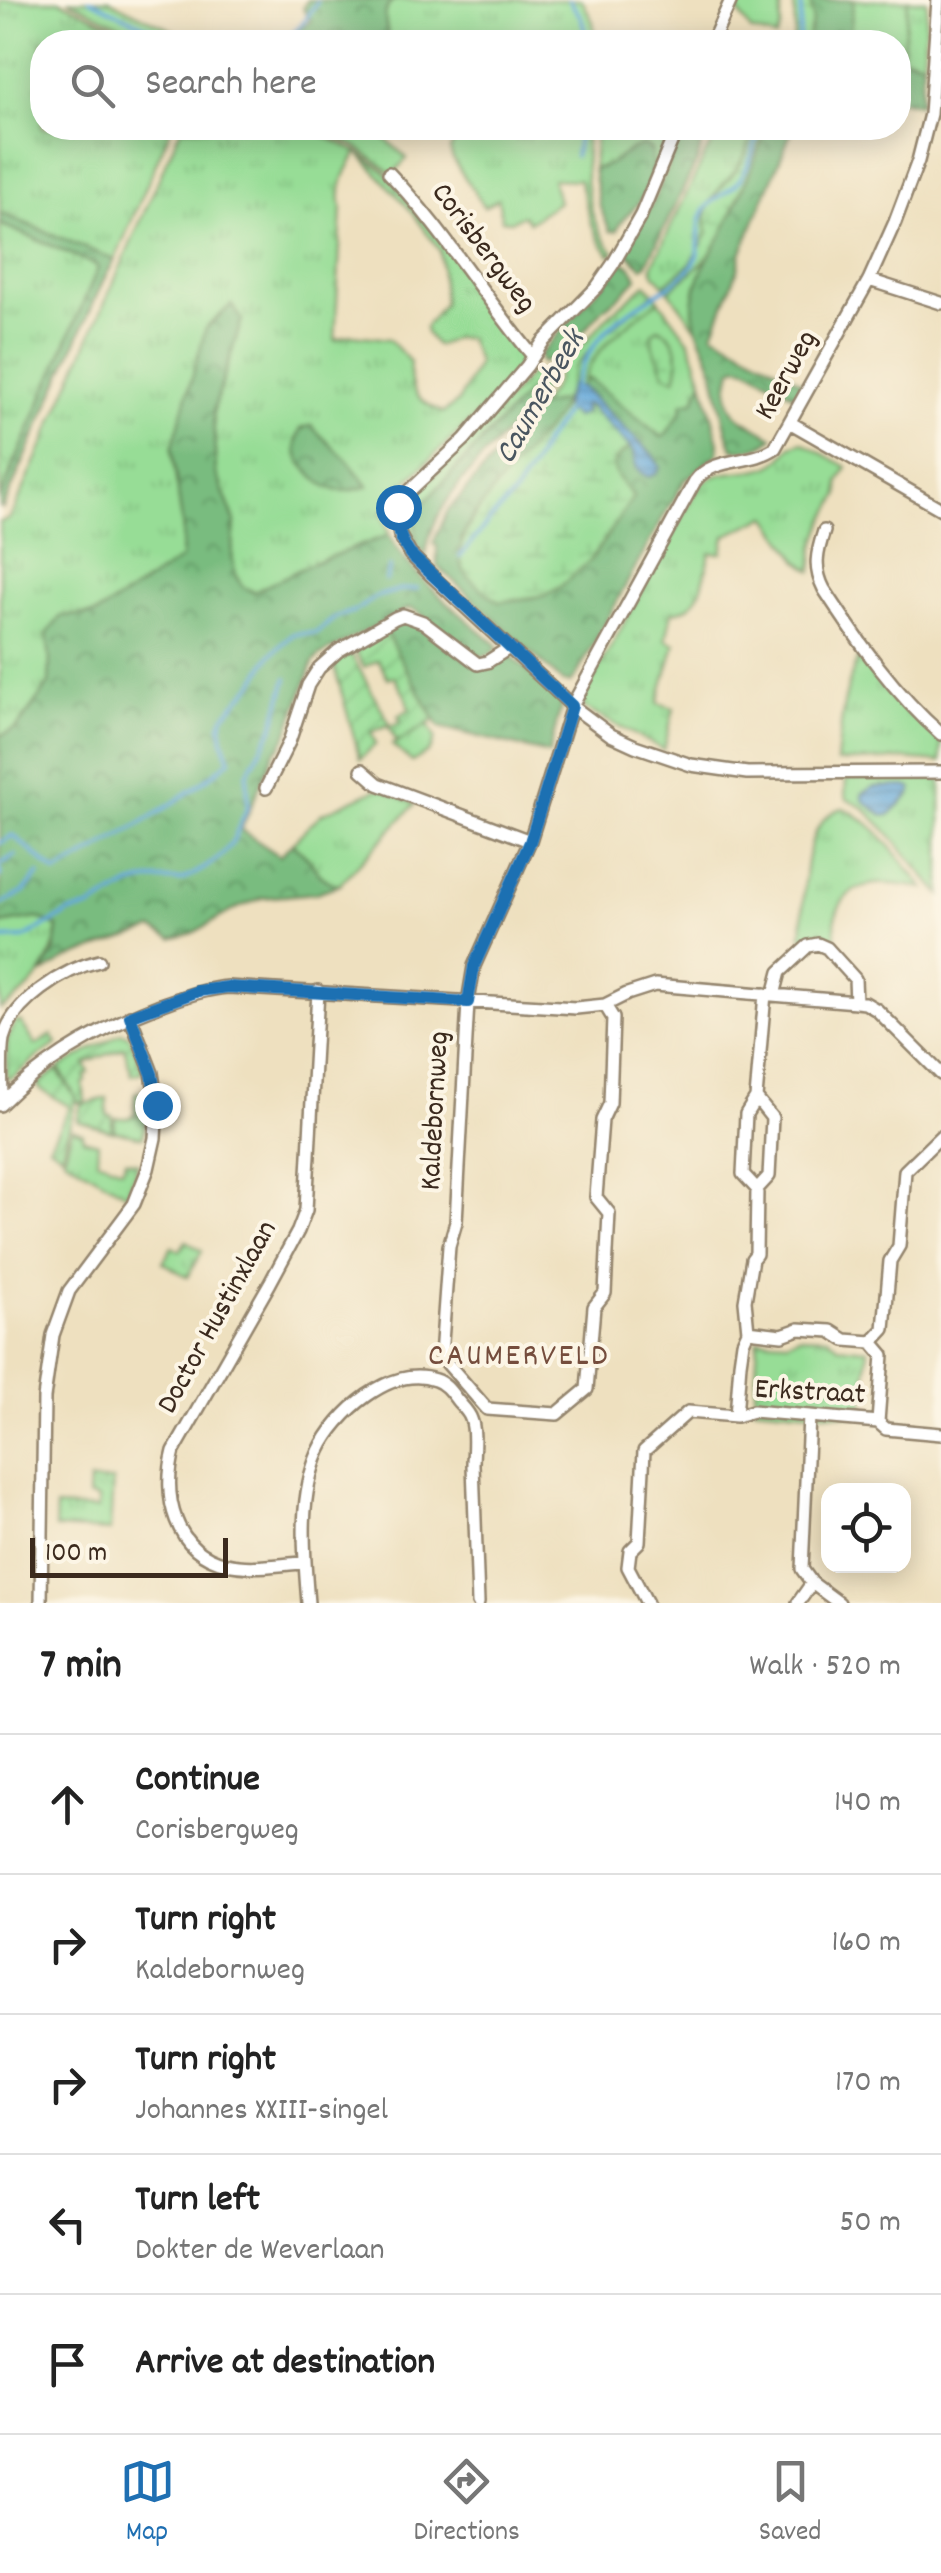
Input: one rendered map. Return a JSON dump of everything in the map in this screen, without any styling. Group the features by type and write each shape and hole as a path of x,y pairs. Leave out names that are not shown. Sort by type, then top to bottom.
{"street":[{"path":"718,30 732,0"},
{"name":"Keerweg","path":"572,706 701,473 711,467 759,458 780,442 869,280 936,115 938,0"},
{"name":"Corisbergweg","path":"672,140 641,215 614,264 597,287 553,330 465,439 402,497 396,516 400,536 410,554 572,706 611,735 635,746 662,757 718,770 779,774 941,772"},
{"name":"Corisbergweg","path":"389,173 428,215 533,356"},
{"path":"869,280 941,303"},
{"path":"791,424 941,509"},
{"path":"824,531 816,564 818,578 881,670 941,734"},
{"path":"266,788 318,668 338,651 395,618 403,615 423,622 478,664 509,648"},
{"name":"Kaldebornweg","path":"572,706 530,842 474,966 468,1002 456,1222 449,1246 441,1356 487,1409 556,1414 587,1390 594,1307 605,1294 609,1213 596,1197 602,1120 610,1103 613,1018 605,1005"},
{"path":"362,770 378,784 530,842"},
{"path":"757,1188 743,1174 746,1114 756,1098 769,995 780,972 808,946 818,944 852,974 856,1002"},
{"path":"1,1104 2,1042 7,1027 27,999 88,963 99,961"},
{"path":"1,1104 39,1070 130,1016 214,988 576,1008 605,1005 655,985 856,1002 876,1010 941,1074"},
{"name":"Doctor Hustinxlaan","path":"304,1563 241,1566 212,1559 189,1542 180,1527 168,1480 174,1451 279,1266 306,1210 318,991"},
{"path":"41,1603 43,1419 52,1335 70,1291 134,1204 148,1170 155,1138 157,1105 152,1074 130,1016"},
{"path":"736,1416 742,1342 748,1331 746,1300 756,1254 757,1188 769,1176 772,1118 756,1098"},
{"path":"872,1342 884,1329 890,1260 900,1246 905,1171 941,1136"},
{"path":"748,1331 782,1336 799,1329 831,1331 845,1340 872,1342 883,1355 878,1422"},
{"path":"308,1603 304,1524 308,1487 330,1432 357,1402 382,1386 407,1379 433,1378 446,1386 472,1419 478,1603"},
{"name":"Erkstraat","path":"647,1603 628,1567 630,1551 639,1542 644,1451 688,1412 736,1416 753,1411 878,1422 886,1429 941,1434"},
{"path":"808,1416 802,1569 812,1583 839,1603"},
{"path":"798,1603 812,1583"}],"green space":[{"path":"0,0 59,0 121,30 30,30 30,140 166,140 115,260 0,213"},
{"path":"68,0 109,0 172,30 129,30"},
{"path":"307,0 393,0 385,14 387,30 299,30 311,21 303,9"},
{"path":"393,0 582,0 594,30 387,30 385,14"},
{"path":"736,0 781,0 780,30 750,30 734,6"},
{"path":"794,0 810,0 810,30 795,30"},
{"path":"810,0 854,0 850,30 810,30"},
{"path":"854,0 908,0 905,30 850,30"},
{"path":"908,0 927,0 923,62 911,59 911,30 905,30"},
{"path":"911,59 923,62 920,104 911,102"},
{"path":"176,140 333,140 358,152 385,172 447,247 476,292 474,297 482,300 522,353 521,368 509,385 392,495 382,512 389,535 311,564 254,592 243,587 235,575 235,522 216,473 213,412 242,319 231,305 172,449 183,530 181,559 101,611 69,616 56,625 47,635 49,684 17,728 0,736 0,522 9,519","holes":["358,152 413,213 440,251 444,303 425,327 426,333 436,345 468,338 478,363 458,402 443,413 416,394 410,362 389,339 352,335 335,340 341,193 346,172","311,427 347,460 367,486 298,456 296,441 301,429"]},
{"path":"342,140 386,140 407,158 393,174"},
{"path":"456,140 587,140 591,208 614,252 610,255 591,223 579,180 552,179 558,202 529,222 523,215 511,221 502,220 498,199 484,207 450,149"},
{"path":"595,140 665,140 652,174 652,160 620,157 613,164 593,169"},
{"path":"679,140 702,140 698,159 642,267 626,251 655,198"},
{"path":"715,140 751,140 742,160 709,204 705,223 708,233 691,263 664,285 652,266"},
{"path":"751,140 761,140 723,233 707,259 669,291 664,285 691,263 708,233 706,213 710,204 742,160"},
{"path":"761,140 788,140 713,333 805,384 800,399 748,368 737,366 732,370 731,406 743,419 773,437 754,448 738,450 733,449 729,439 693,307 702,270"},
{"path":"643,145 651,150 648,186 617,231 610,231 599,205 593,169"},
{"path":"0,213 115,260 3,508 0,498 98,268 0,224"},
{"path":"0,224 98,268 0,498"},
{"path":"707,259 693,312 703,340 669,291"},
{"path":"623,262 637,278 565,352 542,363 539,355"},
{"path":"646,284 654,293 616,321 574,368 563,400 538,407 556,381 558,362 576,352 608,316"},
{"path":"654,293 659,300 602,349 581,387 570,385 574,368 605,333"},
{"path":"659,300 690,342 703,381 694,401 683,403 682,411 661,437 589,379 583,379 605,345"},
{"path":"231,305 242,319 213,412 216,473 235,522 232,555 235,575 243,587 254,592 311,564 389,535 424,581 497,649 477,657 409,608 319,656 313,663 286,737 274,752 241,830 280,856 292,843 322,877 339,885 316,893 262,898 193,933 172,939 153,929 66,959 42,974 55,950 58,927 38,918 0,924 0,736 17,728 49,684 47,634 61,616 97,614 181,559 183,530 172,449 206,328"},
{"path":"658,328 677,349 675,379 665,374 652,344 652,333"},
{"path":"552,367 420,507 415,524 416,545 404,524 405,505 529,375"},
{"path":"552,367 540,395 449,499 430,535 426,555 416,545 415,524 420,507"},
{"path":"583,379 592,381 661,437 682,411 683,403 694,401 703,381 719,443 718,454 685,480 570,683 563,682 437,566 437,545 433,544 447,512 538,407 563,400 557,417 473,516 461,540 499,602 546,595 569,579 631,493 615,474 617,458 631,447 635,455 653,455 581,387"},
{"path":"584,404 631,447 614,466 633,497 591,560 560,587 546,595 499,602 464,571 460,553 466,533 496,487 563,405 568,412 584,413"},
{"path":"312,425 368,486 336,490 307,470 297,453 297,444 301,429"},
{"path":"802,442 847,467 839,482 839,495 814,549 812,571 799,561 767,516 725,536 722,553 710,553 696,599 682,610 672,612 666,639 675,644 658,703 674,708 664,750 586,709 581,701 699,487 721,474 771,466 791,446"},
{"path":"400,620 415,623 481,669 510,655 562,702 549,754 439,727 383,628"},
{"path":"383,628 435,720 397,742 389,728 410,709 408,701 394,676 388,678 378,660 364,667 352,646"},
{"path":"348,649 390,724 371,732 376,744 360,759 332,658"},
{"path":"860,654 941,742 941,762 837,762 846,694"},
{"path":"428,724 435,738 430,751 412,762 392,745"},
{"path":"846,779 941,779 941,895 886,830 845,796"},
{"path":"383,789 415,804 339,885 326,880 292,843 321,814"},
{"path":"843,808 867,822 924,888 885,884 861,887 842,902 835,919 835,940 826,942 821,931 809,940 802,936 804,882 811,844 828,815"},
{"path":"38,918 58,927 46,965 23,994 0,1009 0,924"},
{"path":"16,1022 21,1022 36,1045 52,1035 57,1044 10,1080 7,1041"},
{"path":"121,1033 131,1039 143,1072 132,1075 124,1048 85,1063 89,1073 83,1083 85,1101 76,1100 62,1154 49,1146 70,1107 37,1084 57,1070 76,1098 59,1068"},
{"path":"146,1092 143,1137 114,1131 115,1118 135,1116 135,1093"},
{"path":"107,1098 112,1131 77,1121 81,1105"},
{"path":"72,1129 83,1133 83,1139 98,1143 97,1160 122,1169 126,1160 138,1163 127,1194 64,1158"},
{"path":"186,1241 202,1251 187,1277 163,1262 172,1247 180,1251"},
{"path":"799,1336 828,1337 838,1346 868,1349 862,1416 754,1407 758,1339 787,1341"},
{"path":"89,1481 113,1481 110,1531 55,1528 56,1507 98,1509 98,1499 88,1497"}],"water":[{"path":"570,385 581,387 653,455 660,467 656,474 648,477 639,471 634,451 588,405 584,404 584,413 576,417 566,410 564,403"},
{"path":"874,787 912,789 911,794 889,815 883,816 863,800 862,794"}],"waterway":[{"path":"90,0 154,30"},
{"path":"569,0 585,30"},
{"name":"Caumerbeek","path":"800,30 802,0"},
{"path":"296,30 317,2"},
{"path":"575,156 577,140"},
{"name":"Caumerbeek","path":"574,386 589,355 610,327 691,267 697,255 702,215 741,178 757,140"},
{"name":"Caumerbeek","path":"460,557 512,497 568,405"},
{"name":"Caumerbeek","path":"386,580 390,567"},
{"path":"0,843 13,835 56,873 146,821 230,760 223,741 224,716 254,683 270,656 293,634 316,633 336,617 357,610 375,597 417,589"},
{"name":"Caumerbeek","path":"0,939 24,938 131,885 149,880 183,880 221,856 232,843 248,806 247,774 273,728 287,678"},
{"path":"0,865 15,855"},
{"path":"0,869 0,876"},
{"path":"0,905 24,892 39,874"}],"district":[{"name":"CAUMERVELD","path":"519,1358"}],"route":[{"path":"157,1105 152,1074 130,1016 198,991 228,987 468,1002 474,966 530,842 572,706 410,554 400,536 398,507"}]}
